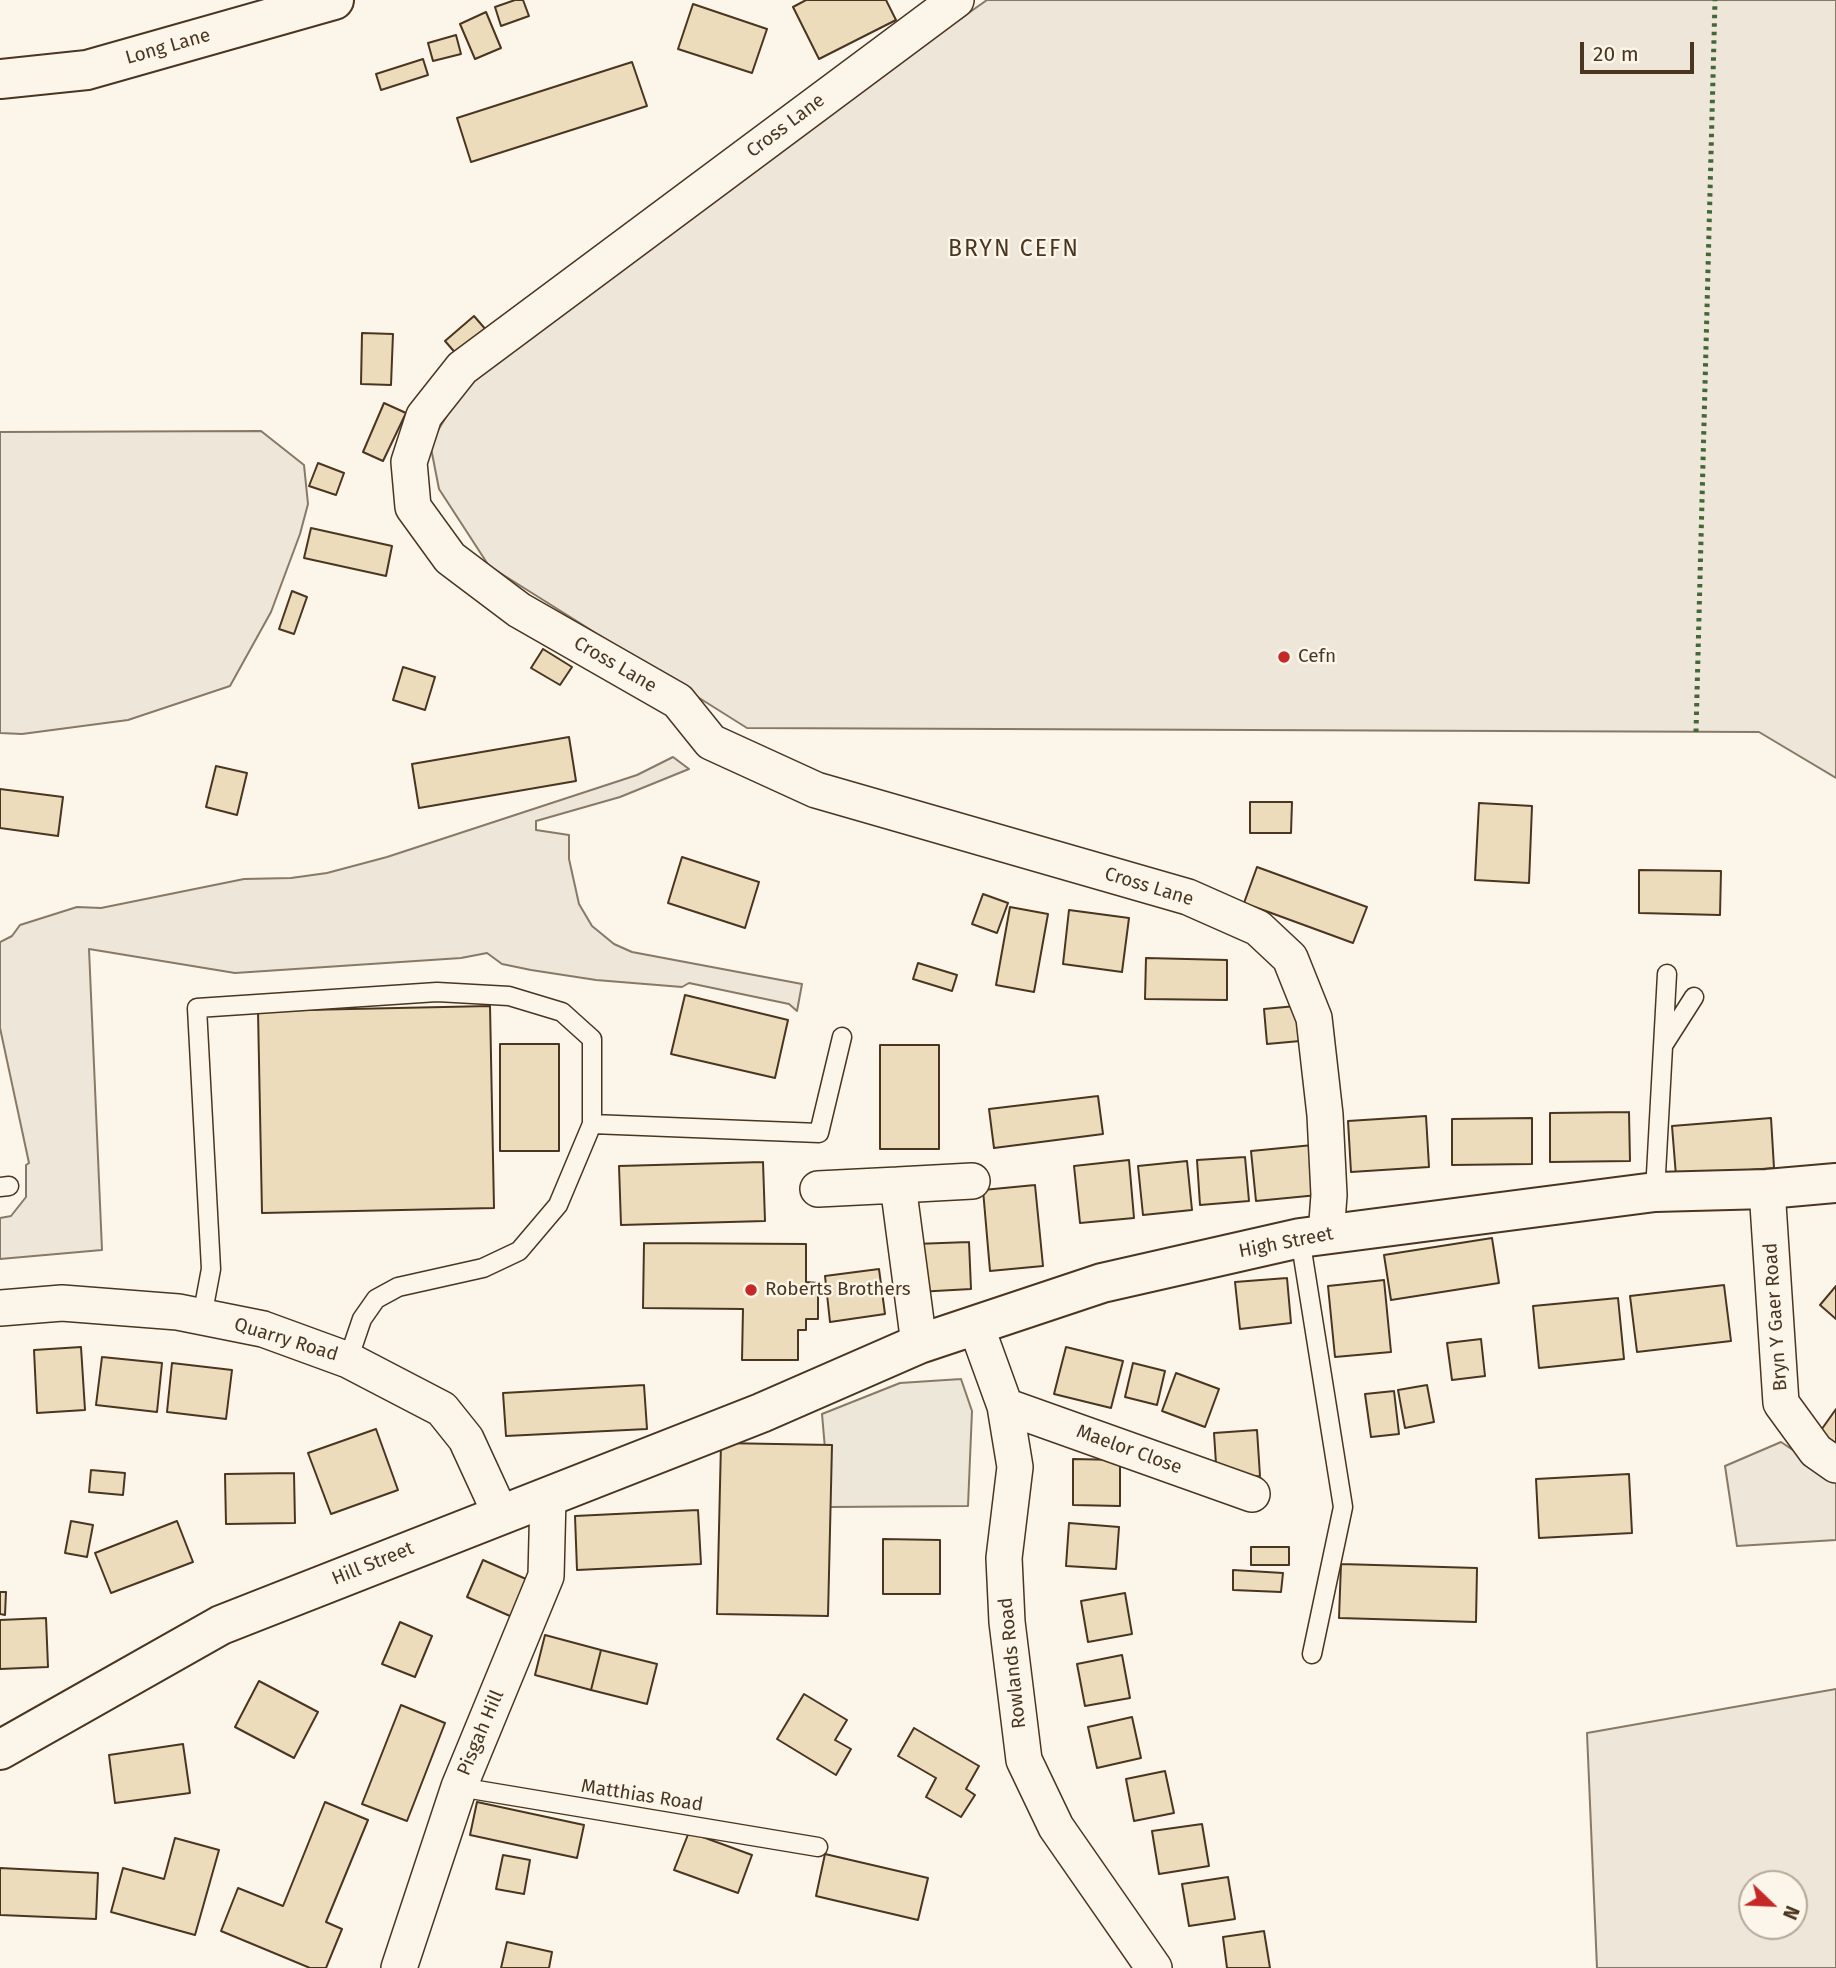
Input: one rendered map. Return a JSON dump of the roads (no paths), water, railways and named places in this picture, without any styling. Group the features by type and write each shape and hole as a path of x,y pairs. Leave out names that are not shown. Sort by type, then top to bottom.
{"main road":[{"name":"Long Lane","path":"0,79 87,70 334,0"},
{"name":"High Street","path":"761,1413 919,1344 1102,1283 1313,1236 1655,1192 1768,1189 1836,1183"},
{"name":"Hill Street","path":"0,1749 221,1625 500,1513 548,1498 761,1413"}],"street":[{"name":"Cross Lane","path":"956,0 462,368 424,416 409,462 413,507 450,558 519,610 678,701 711,742 816,790 1188,897 1258,928 1290,958 1314,1018 1325,1115 1329,1195 1313,1236"},
{"path":"818,1189 972,1181"},
{"path":"898,1185 919,1344"},
{"name":"Bryn Y Gaer Road","path":"1768,1189 1781,1403 1816,1451 1836,1465"},
{"name":"Quarry Road","path":"0,1308 62,1303 202,1317 263,1329 348,1360 442,1409 466,1439 500,1513"},
{"name":"Rowlands Road","path":"976,1326 1006,1406 1014,1467 1004,1558 1007,1622 1024,1759 1056,1828 1154,1968"},
{"name":"Maelor Close","path":"1006,1406 1252,1494"},
{"name":"Pisgah Hill","path":"399,1968 459,1787 546,1576 548,1498"}],"lane":[{"path":"1655,1192 1667,974"},
{"path":"202,1317 211,1269 197,1008 437,992 509,996 562,1012 592,1039 593,1124 558,1205 519,1251 483,1268 398,1287 376,1298 362,1320 348,1360"},
{"path":"1662,1046 1693,997"},
{"path":"593,1124 819,1133 842,1037"},
{"path":"1312,1654 1343,1507 1313,1236"},
{"name":"Matthias Road","path":"459,1787 818,1847"}],"place":[{"name":"Cefn","path":"1284,657"},
{"name":"Roberts Brothers","path":"751,1290"}],"district":[{"name":"BRYN CEFN","path":"1014,250"}]}
